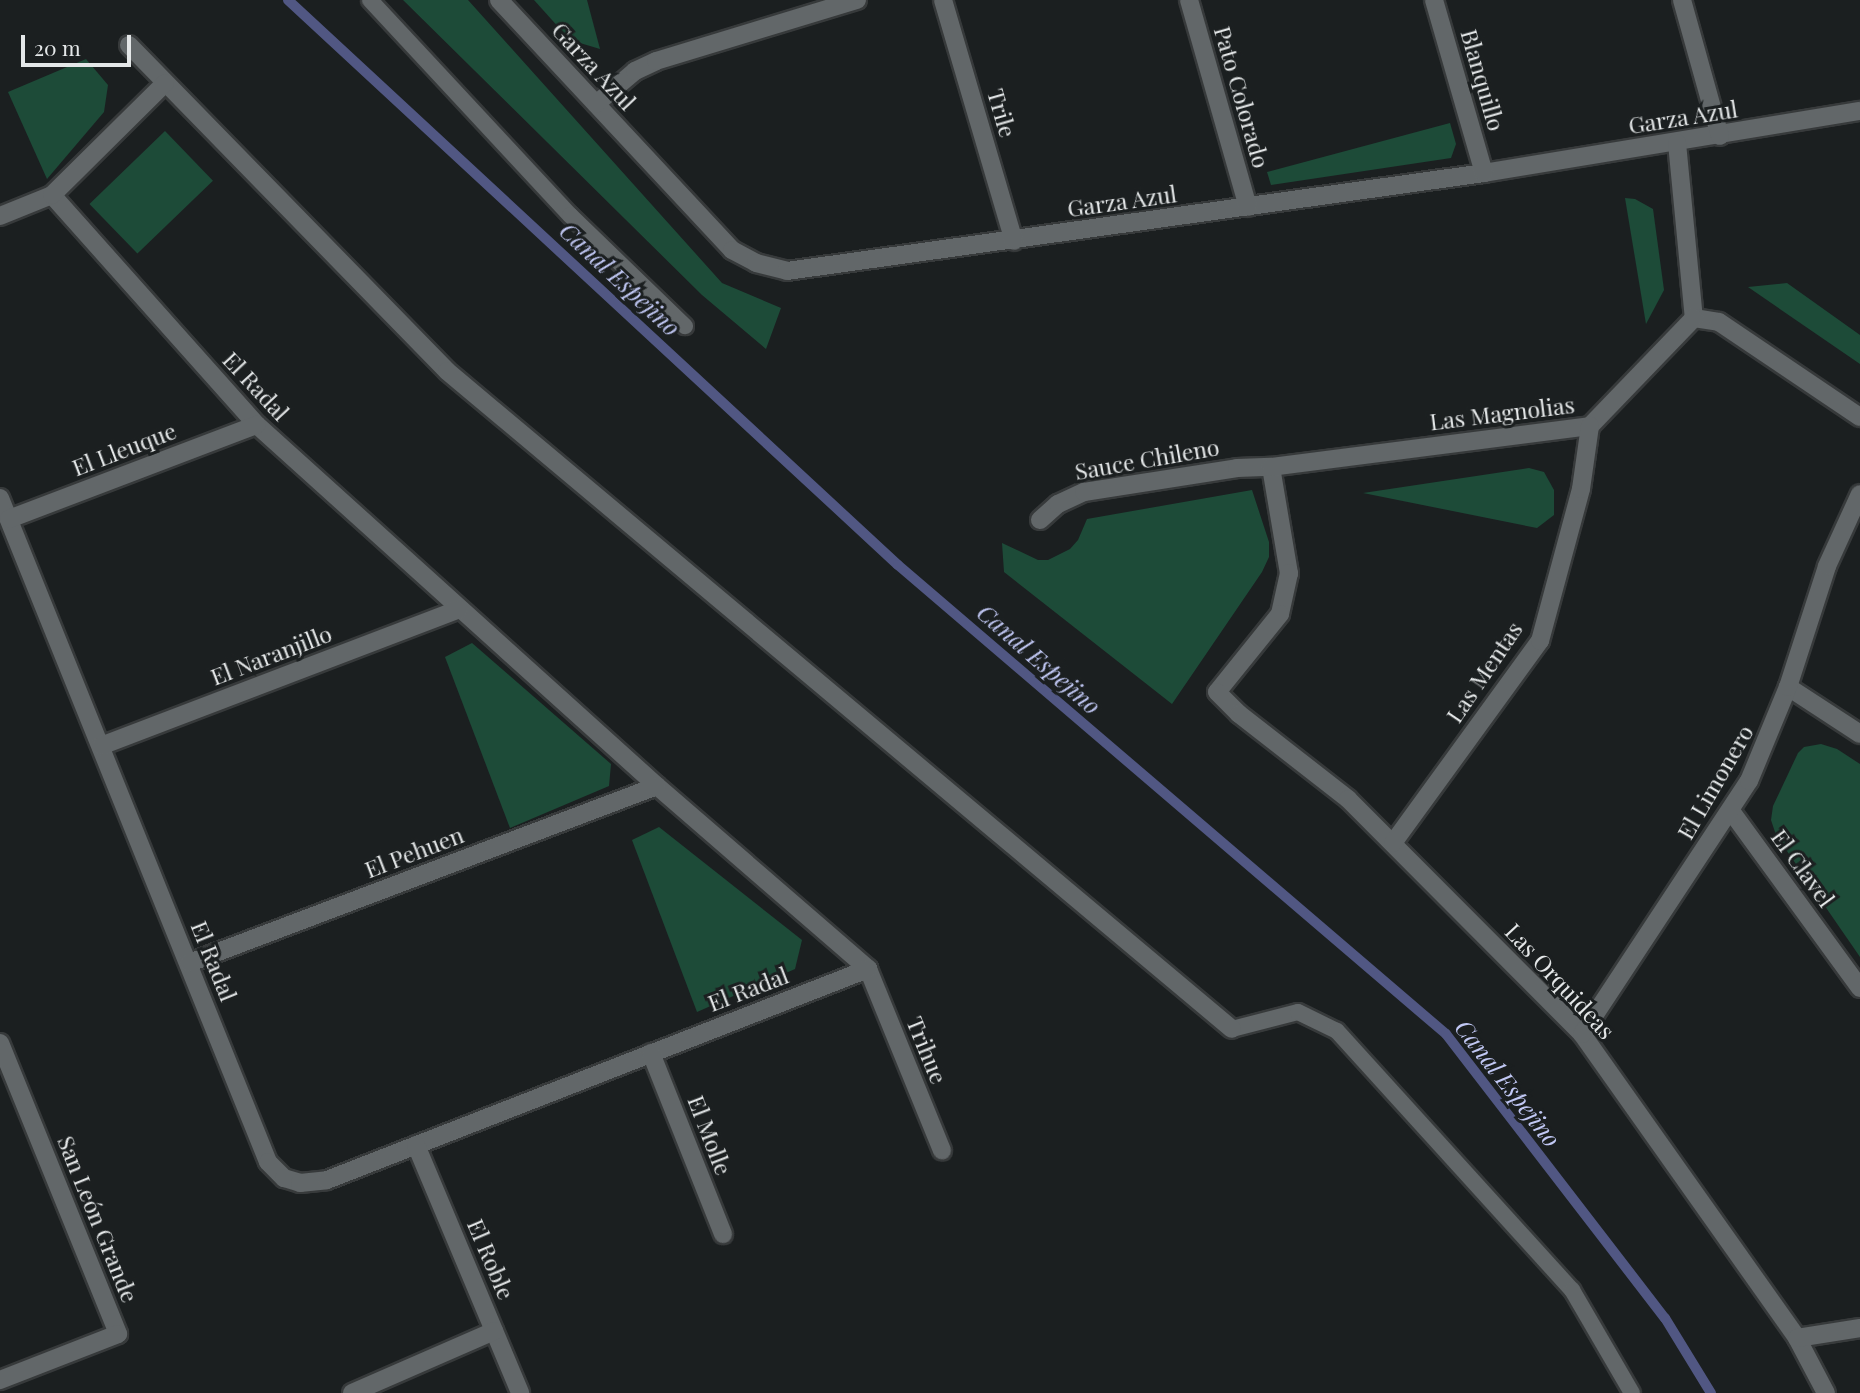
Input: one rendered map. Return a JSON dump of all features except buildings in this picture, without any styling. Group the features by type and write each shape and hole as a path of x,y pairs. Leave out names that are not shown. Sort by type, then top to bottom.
{"street":[{"name":"Garza Azul","path":"499,0 732,250 764,266 804,271 1484,173 1860,111"},
{"path":"596,104 635,71 656,61 858,0"},
{"name":"Trile","path":"943,0 1014,241"},
{"name":"Pato Colorado","path":"1189,0 1248,208"},
{"name":"Blanquillo","path":"1434,0 1484,173"},
{"path":"1682,0 1720,136"},
{"path":"129,45 447,370 1232,1029"},
{"path":"0,216 52,195 165,83"},
{"path":"1676,143 1693,318 1719,322 1860,417"},
{"name":"El Radal","path":"0,498 268,1162 278,1175 300,1183 317,1183 868,969 657,786 257,425 52,195"},
{"name":"Las Magnolias","path":"1271,467 1590,426 1693,318"},
{"name":"El Lleuque","path":"9,519 257,425"},
{"name":"Las Mentas","path":"1393,844 1540,640 1581,489 1590,426"},
{"name":"Sauce Chileno","path":"1040,520 1058,504 1084,492 1237,468 1271,467"},
{"name":"Las Orquideas","path":"1271,467 1289,573 1280,614 1217,692 1239,714 1348,799 1582,1034 1797,1338 1826,1393"},
{"name":"El Limonero","path":"1582,1034 1731,811 1762,755 1788,687 1822,578 1860,494"},
{"name":"El Naranjillo","path":"101,746 459,609"},
{"path":"1788,687 1860,734"},
{"name":"El Pehuen","path":"189,963 657,786"},
{"name":"El Clavel","path":"1731,811 1860,988"},
{"name":"Trihue","path":"868,969 942,1150"},
{"name":"San León Grande","path":"0,1044 118,1334 0,1380"},
{"name":"El Molle","path":"651,1054 723,1234"},
{"name":"El Roble","path":"416,1145 520,1393"},
{"path":"1797,1338 1860,1328"},
{"path":"352,1393 494,1331"}],"lane":[{"path":"370,0 570,215 685,326"},
{"path":"1232,1029 1298,1012 1337,1031 1572,1290 1632,1393"}],"green space":[{"path":"403,0 468,0 722,283 781,308 766,349 702,295"},
{"path":"534,0 587,0 600,49 570,40"},
{"path":"86,59 108,85 104,112 47,179 8,92"},
{"path":"1450,123 1456,144 1451,158 1271,185 1267,172"},
{"path":"165,131 213,181 137,254 89,204"},
{"path":"1625,198 1635,199 1653,209 1664,290 1646,324"},
{"path":"1787,283 1860,335 1860,364 1748,287"},
{"path":"1529,468 1544,472 1554,490 1554,515 1537,528 1363,493"},
{"path":"1252,490 1269,542 1269,557 1262,572 1172,704 1004,572 1002,543 1038,560 1048,560 1070,549 1078,540 1087,519"},
{"path":"472,643 611,764 609,786 510,828 445,657"},
{"path":"1821,744 1837,749 1860,764 1860,957 1776,835 1771,820 1773,806 1798,753 1804,747"},
{"path":"659,827 802,940 795,969 697,1012 632,840"}],"waterway":[{"name":"Canal Espejino","path":"288,0 898,565 1446,1034 1665,1318 1711,1393"}]}
